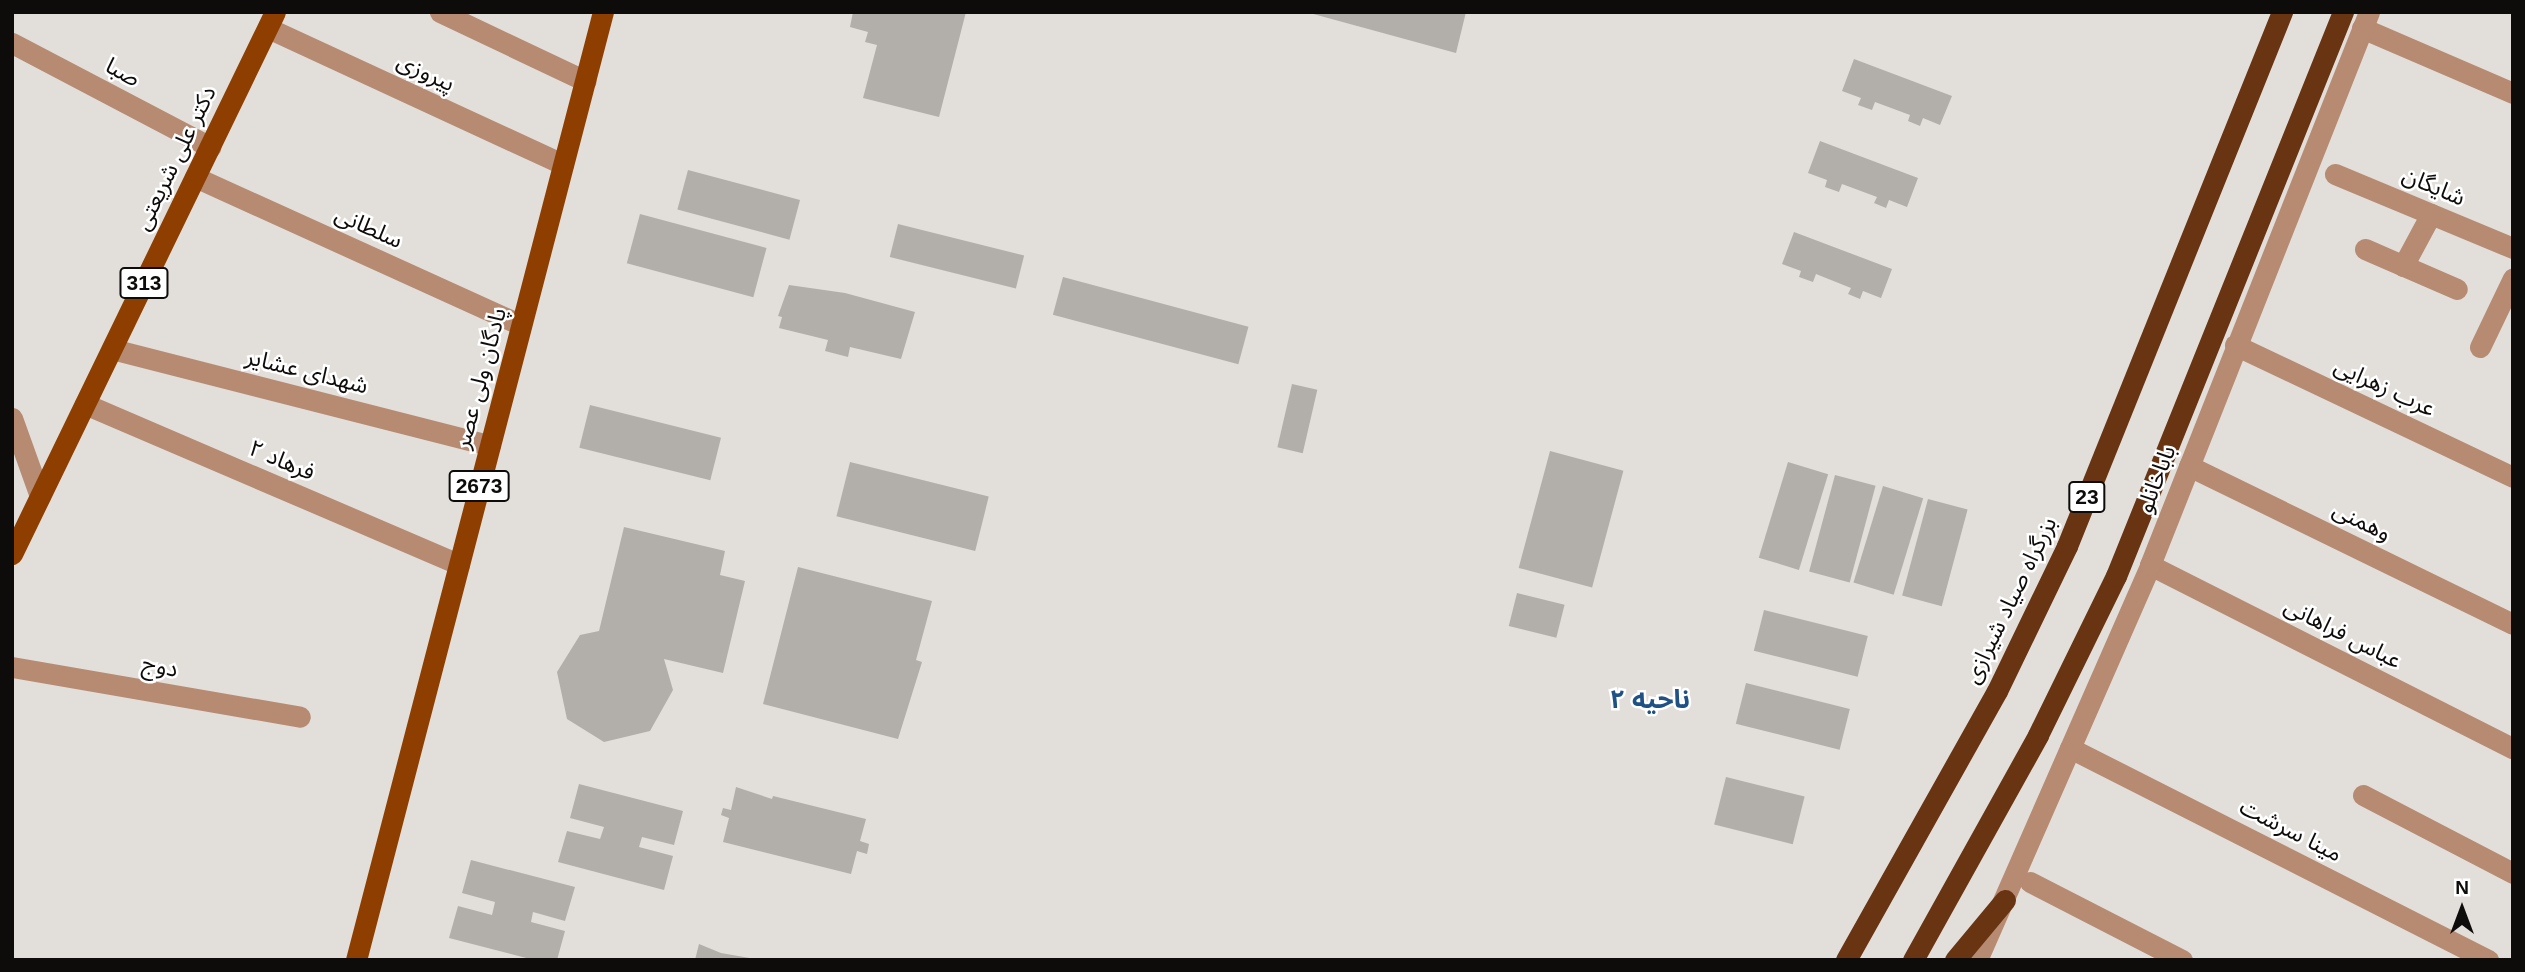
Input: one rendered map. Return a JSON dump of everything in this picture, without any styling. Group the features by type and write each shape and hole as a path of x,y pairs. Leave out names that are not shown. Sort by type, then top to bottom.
{"highway":[{"name":"بزرگراه صیاد شیرازی","path":"1846,960 1997,691 2067,546 2282,12"},
{"name":"23","path":"1913,960 2032,746 2116,576 2343,12"},
{"path":"1955,960 2005,900"}],"main road":[{"name":"پادگان ولی عصر","path":"356,960 603,12"},
{"name":"دکتر علی شریعتی","path":"12,554 18,527 40,496 271,20"}],"street":[{"path":"440,12 585,81"},
{"name":"پیروزی","path":"271,20 563,164"},
{"path":"2366,20 2513,93"},
{"name":"باباخانلو","path":"1977,960 2150,565 2366,20"},
{"name":"صبا","path":"12,43 210,147"},
{"name":"شایگان","path":"2335,174 2513,248"},
{"name":"سلطانی","path":"195,177 521,324"},
{"path":"2403,266 2431,214"},
{"path":"2365,249 2457,289"},
{"path":"2480,347 2513,278"},
{"name":"عرب زهرایی","path":"2235,345 2513,477"},
{"name":"شهدای عشایر","path":"112,349 490,445"},
{"name":"فرهاد ۲","path":"85,404 459,564"},
{"path":"12,418 40,496"},
{"name":"وهمنی","path":"2189,466 2513,624"},
{"name":"عباس فراهانی","path":"2150,565 2513,748"},
{"name":"دوج","path":"12,667 300,717"},
{"name":"مینا سرشت","path":"2070,748 2488,960"},
{"path":"2363,795 2513,873"},
{"path":"2030,882 2182,960"}],"building":[{"path":"853,12 966,12 939,117 863,98 877,45 865,42 868,32 850,27"},
{"path":"1306,12 1466,12 1456,53"},
{"path":"1854,59 1952,96 1940,125 1923,118 1920,126 1908,121 1910,115 1875,102 1872,110 1858,105 1861,98 1842,91"},
{"path":"1820,141 1918,178 1907,207 1889,200 1886,208 1874,203 1877,197 1842,184 1839,192 1825,187 1827,180 1808,173"},
{"path":"688,170 800,200 789,240 677,210"},
{"path":"640,214 767,248 753,297 627,263"},
{"path":"898,224 1024,255 1016,288 890,257"},
{"path":"1794,232 1892,269 1881,298 1863,291 1860,299 1848,294 1851,288 1816,274 1813,282 1799,277 1801,271 1782,264"},
{"path":"1063,277 1248,327 1238,364 1053,315"},
{"path":"789,285 845,293 915,312 901,359 850,347 848,357 825,351 828,340 779,328 782,317 778,316"},
{"path":"1292,384 1317,390 1303,453 1277,447"},
{"path":"590,405 721,438 710,480 579,448"},
{"path":"1550,451 1623,471 1592,588 1519,568"},
{"path":"850,462 989,497 975,551 836,516"},
{"path":"1788,462 1828,474 1799,570 1759,558"},
{"path":"1835,475 1876,486 1850,582 1809,572"},
{"path":"1883,486 1923,498 1894,595 1853,583"},
{"path":"1928,499 1968,510 1942,606 1902,596"},
{"path":"624,527 725,551 720,575 745,581 723,673 664,659 673,690 650,731 604,742 567,719 557,672 580,635 599,631"},
{"path":"798,567 932,601 916,660 922,662 898,739 763,704"},
{"path":"1517,593 1565,605 1556,638 1509,626"},
{"path":"1764,610 1868,636 1858,677 1754,651"},
{"path":"1746,683 1850,709 1840,750 1736,724"},
{"path":"1726,777 1805,797 1793,844 1714,825"},
{"path":"579,784 683,811 674,845 642,837 639,847 673,856 664,890 558,862 567,831 600,839 604,827 570,818"},
{"path":"736,787 772,799 773,796 866,819 860,841 869,844 867,854 857,851 851,874 723,842 729,818 721,815 723,808 731,810"},
{"path":"471,860 575,887 565,921 533,912 531,922 565,931 557,960 534,960 449,938 458,906 492,915 495,902 462,893"},
{"path":"699,944 721,953 761,960 695,960"}],"district":[{"name":"ناحیه ۲","path":"1650,700"}]}
